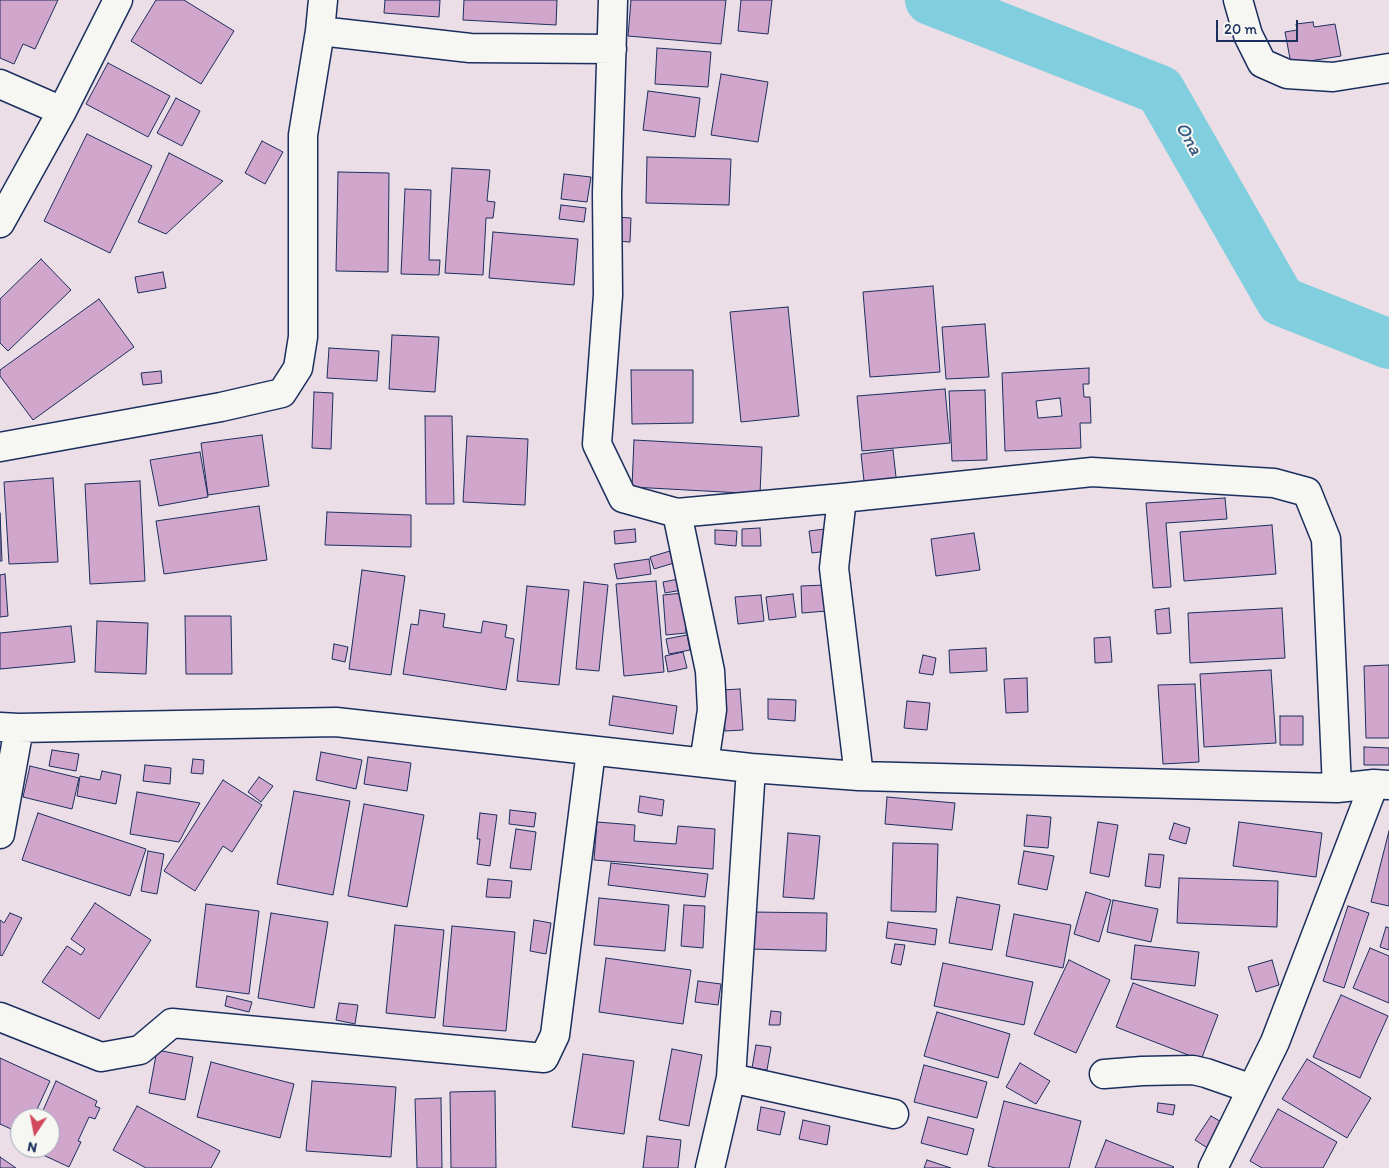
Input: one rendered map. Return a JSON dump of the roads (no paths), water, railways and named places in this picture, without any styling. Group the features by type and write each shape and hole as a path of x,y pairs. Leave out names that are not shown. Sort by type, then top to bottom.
{"street":[{"path":"0,223 62,111 118,0"},
{"path":"0,447 221,407 282,393 298,368 304,337 303,135 320,31 323,0"},
{"path":"613,0 608,193 608,296 597,444 623,498 677,513 1092,472 1274,483 1306,492 1326,539 1337,788"},
{"path":"1238,0 1248,35 1262,62 1287,74 1333,77 1389,68"},
{"path":"320,31 470,48 612,49"},
{"path":"0,84 62,111"},
{"path":"842,498 834,568 859,776"},
{"path":"677,513 710,671 712,710 704,763"},
{"path":"0,834 10,727 336,722 750,768 859,776 1337,788 1381,785 1275,1042 1214,1168"},
{"path":"0,1017 101,1058 140,1050 172,1023 544,1058 555,1035 591,751"},
{"path":"710,1168 731,1078 750,768"},
{"path":"1104,1074 1193,1070 1252,1089"},
{"path":"731,1078 894,1114"}],"waterway":[{"name":"Ona","path":"930,0 1160,90 1281,301 1389,344"}]}
